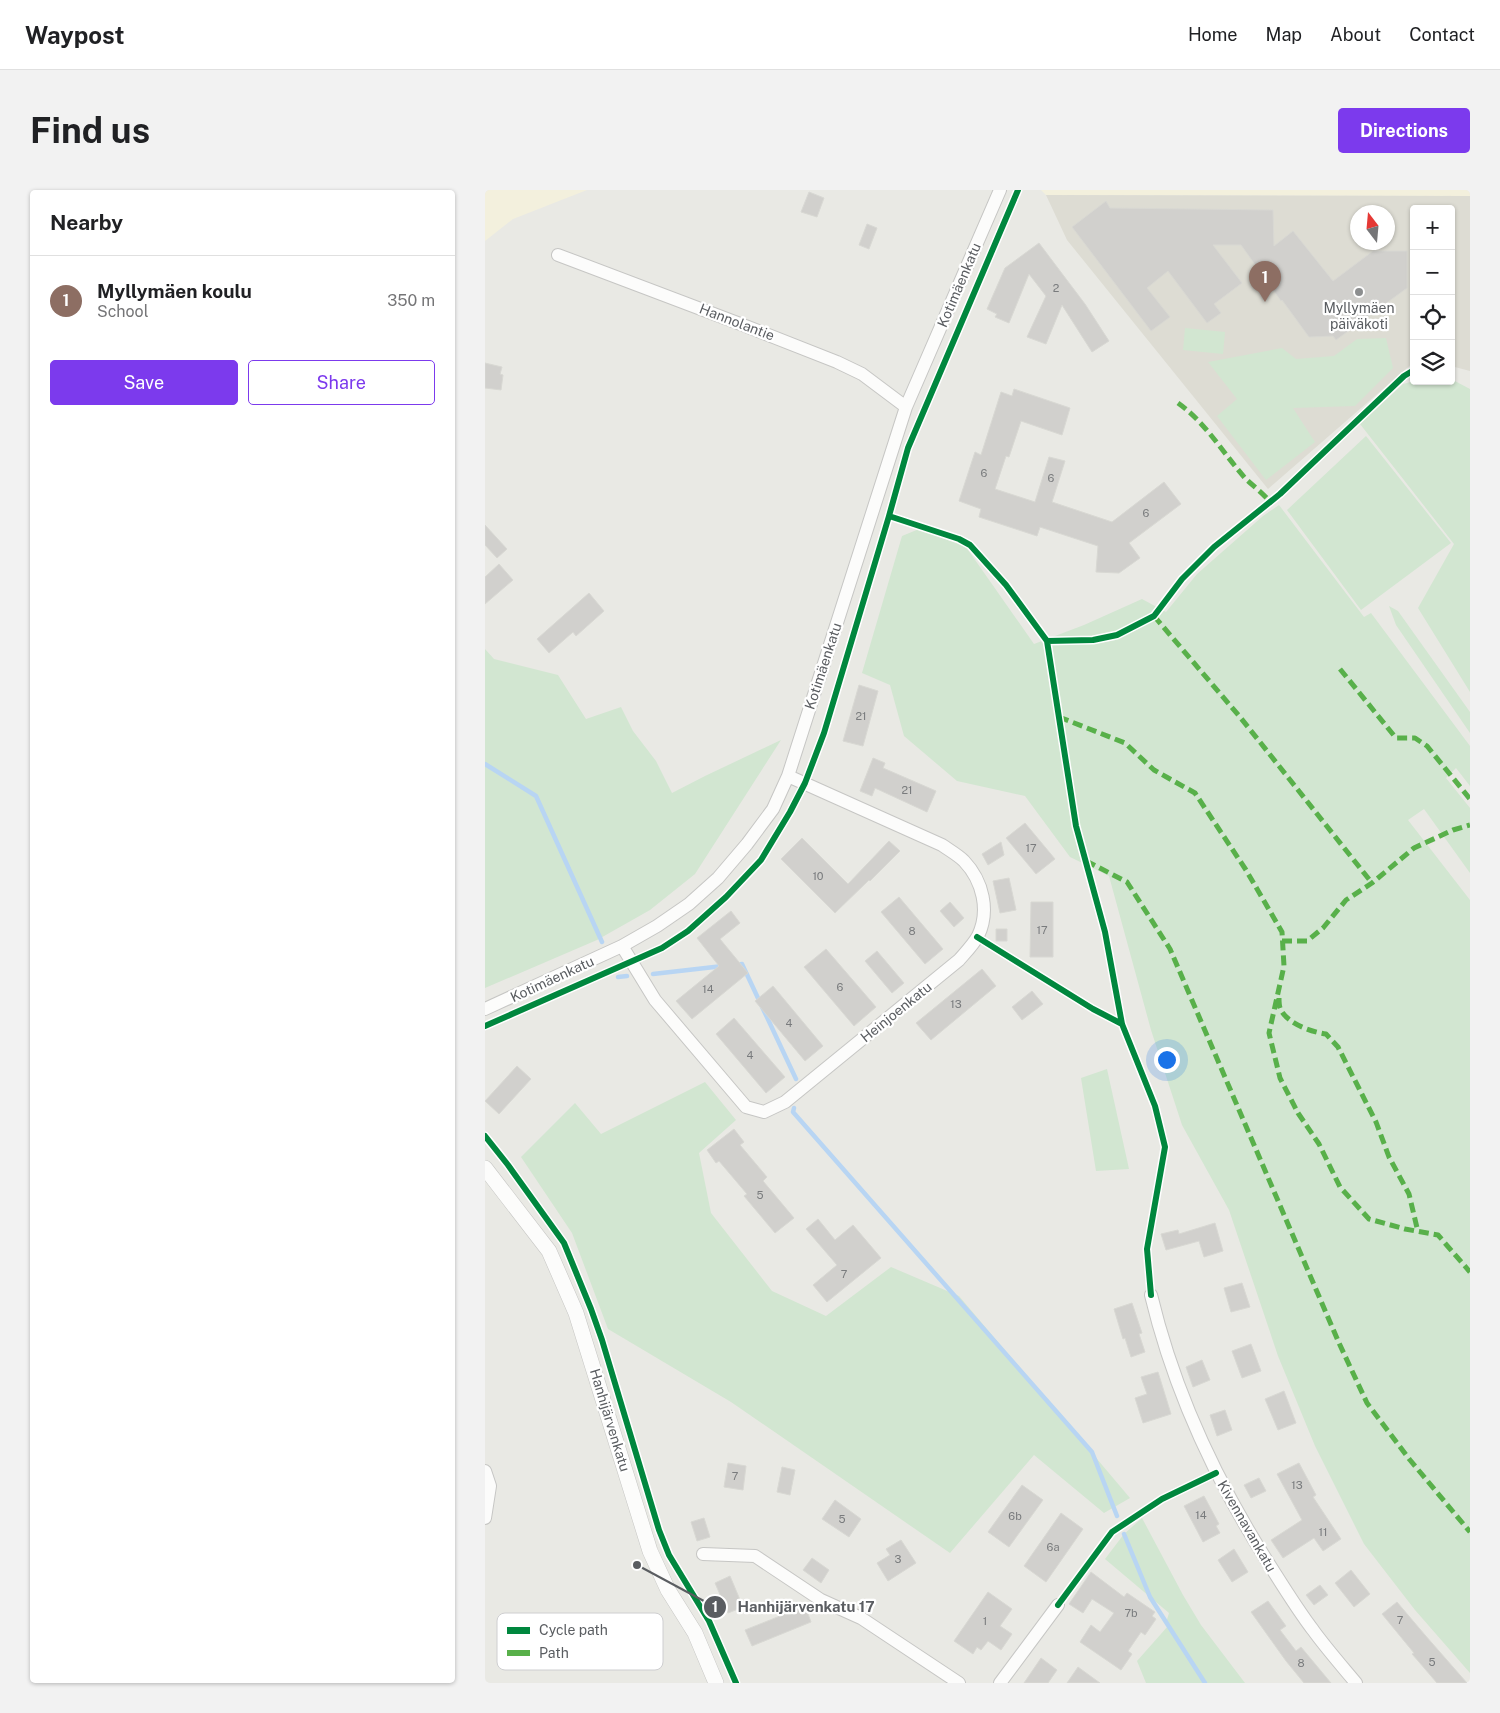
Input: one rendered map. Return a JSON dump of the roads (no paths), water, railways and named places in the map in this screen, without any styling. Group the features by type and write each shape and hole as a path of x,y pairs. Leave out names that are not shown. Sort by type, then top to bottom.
{"street":[{"name":"Kotimäenkatu","path":"485,1009 623,946 689,904 718,878 747,844 773,808 788,776 907,408 1000,190"},
{"name":"Hannolantie","path":"558,255 837,362 862,374 907,408"},
{"name":"Heinjoenkatu","path":"623,946 655,1000 746,1107 765,1112 785,1102 959,960 977,937 983,918 985,900 979,883 964,861 942,845 788,776"},
{"name":"Hanhijärvenkatu","path":"485,1168 549,1251 561,1275 576,1313 650,1551 668,1590 695,1633 716,1683"},
{"name":"Kivennavankatu","path":"1151,1295 1159,1329 1183,1401 1216,1473 1241,1520 1294,1605 1356,1683"},
{"path":"485,1471 489,1486 485,1518"},
{"path":"703,1554 755,1556 821,1600 861,1618 959,1683"},
{"path":"1000,1683 1058,1605"}],"waterway":[{"path":"485,764 536,796 602,942"},
{"path":"736,965 742,964 796,1079"},
{"path":"653,974 723,966"},
{"path":"618,977 627,976"},
{"path":"794,1108 793,1112 1092,1452 1117,1516"},
{"path":"1124,1534 1150,1597 1205,1683"}],"place":[{"name":"Myllymäen päiväkoti","path":"1359,292"},
{"name":"Myllymäen koulu","path":"1265,302"},
{"name":"Hanhijärvenkatu 17","path":"637,1565"}]}
